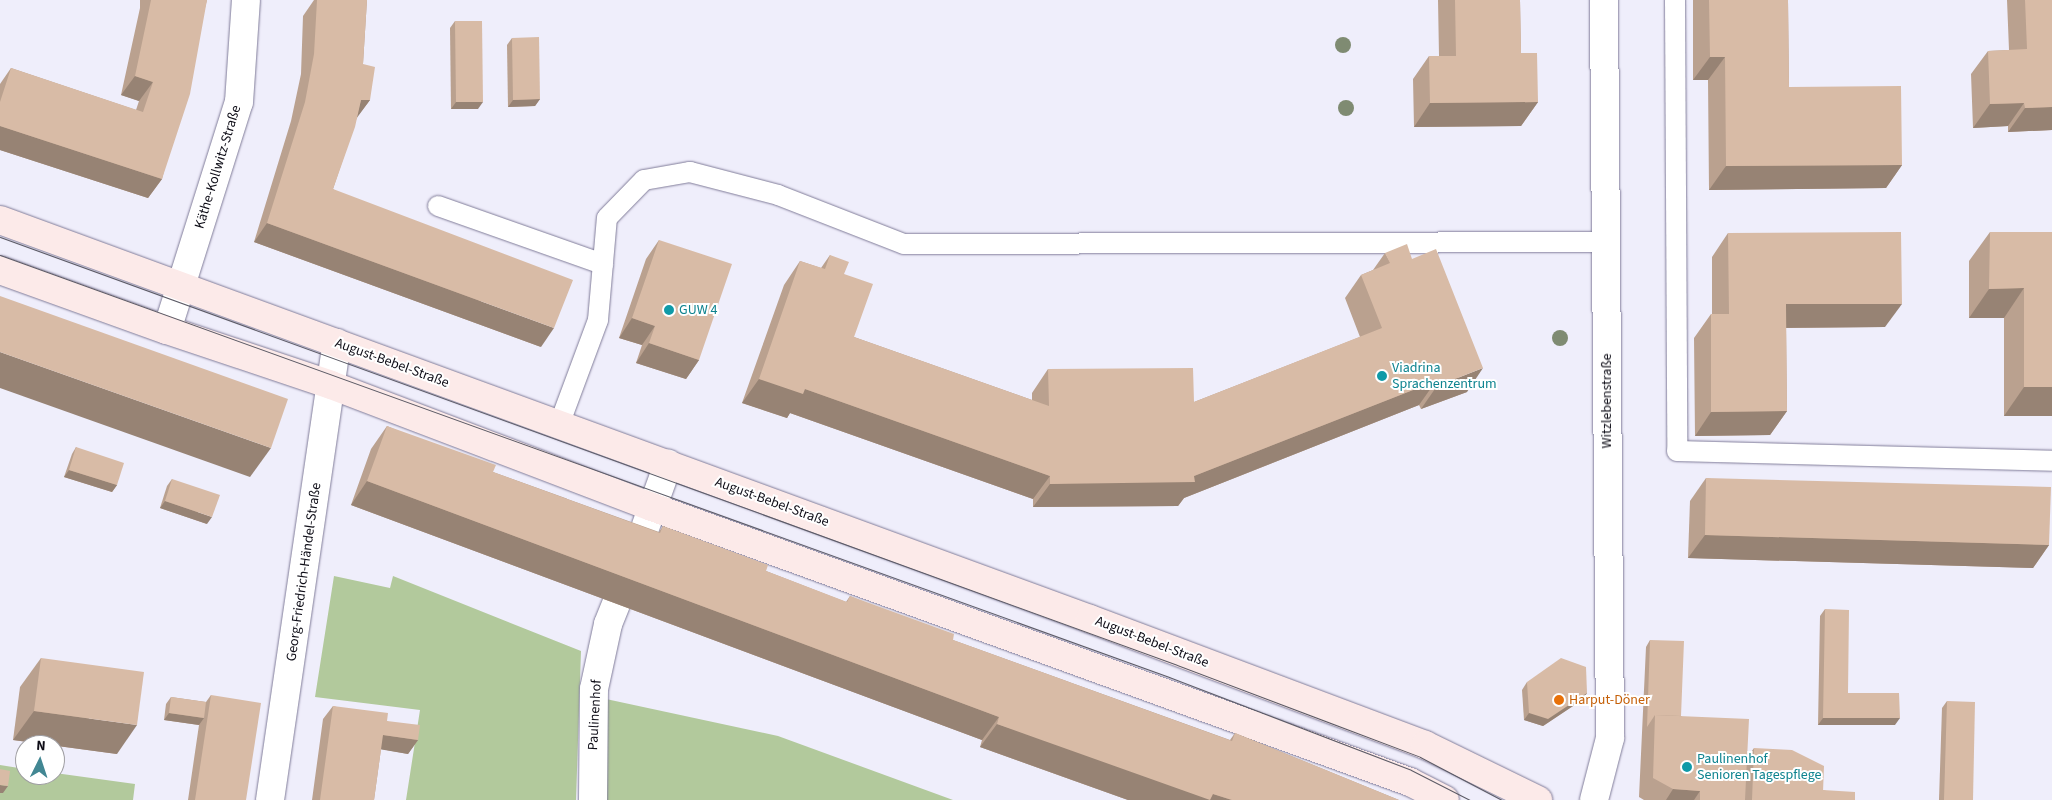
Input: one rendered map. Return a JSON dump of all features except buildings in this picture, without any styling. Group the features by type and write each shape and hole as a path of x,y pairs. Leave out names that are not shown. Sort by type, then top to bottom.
{"street":[{"name":"Käthe-Kollwitz-Straße","path":"167,330 238,102 246,0"},
{"name":"Witzlebenstraße","path":"1594,800 1610,738 1604,0"},
{"name":"August-Bebel-Straße","path":"0,220 668,464 1426,745 1538,800"},
{"path":"0,270 331,386 652,507 1392,776 1444,800"},
{"name":"Georg-Friedrich-Händel-Straße","path":"270,800 337,343"},
{"path":"636,553 668,464"},
{"name":"Paulinenhof","path":"593,800 594,689 608,624 616,604"}],"lane":[{"path":"1675,0 1677,451 2052,461"},
{"path":"560,425 598,320 607,218 644,180 690,172 778,195 904,244 1606,242"},
{"path":"438,206 603,264"}],"green space":[{"path":"334,576 390,588 393,576 581,651 576,800 406,800 420,710 315,697"},
{"path":"606,699 778,736 953,800 606,800"},
{"path":"0,765 15,767 15,785 65,785 65,774 135,784 133,800 0,800"}],"tram line":[{"path":"0,237 1177,665 1420,757 1502,800"},
{"path":"0,255 1169,677 1411,770 1470,800"}],"place":[{"name":"GUW 4","path":"669,310"},
{"name":"Viadrina Sprachenzentrum","path":"1382,376"},
{"name":"Harput-Döner","path":"1559,700"},
{"name":"Paulinenhof Senioren Tagespflege","path":"1687,767"}]}
